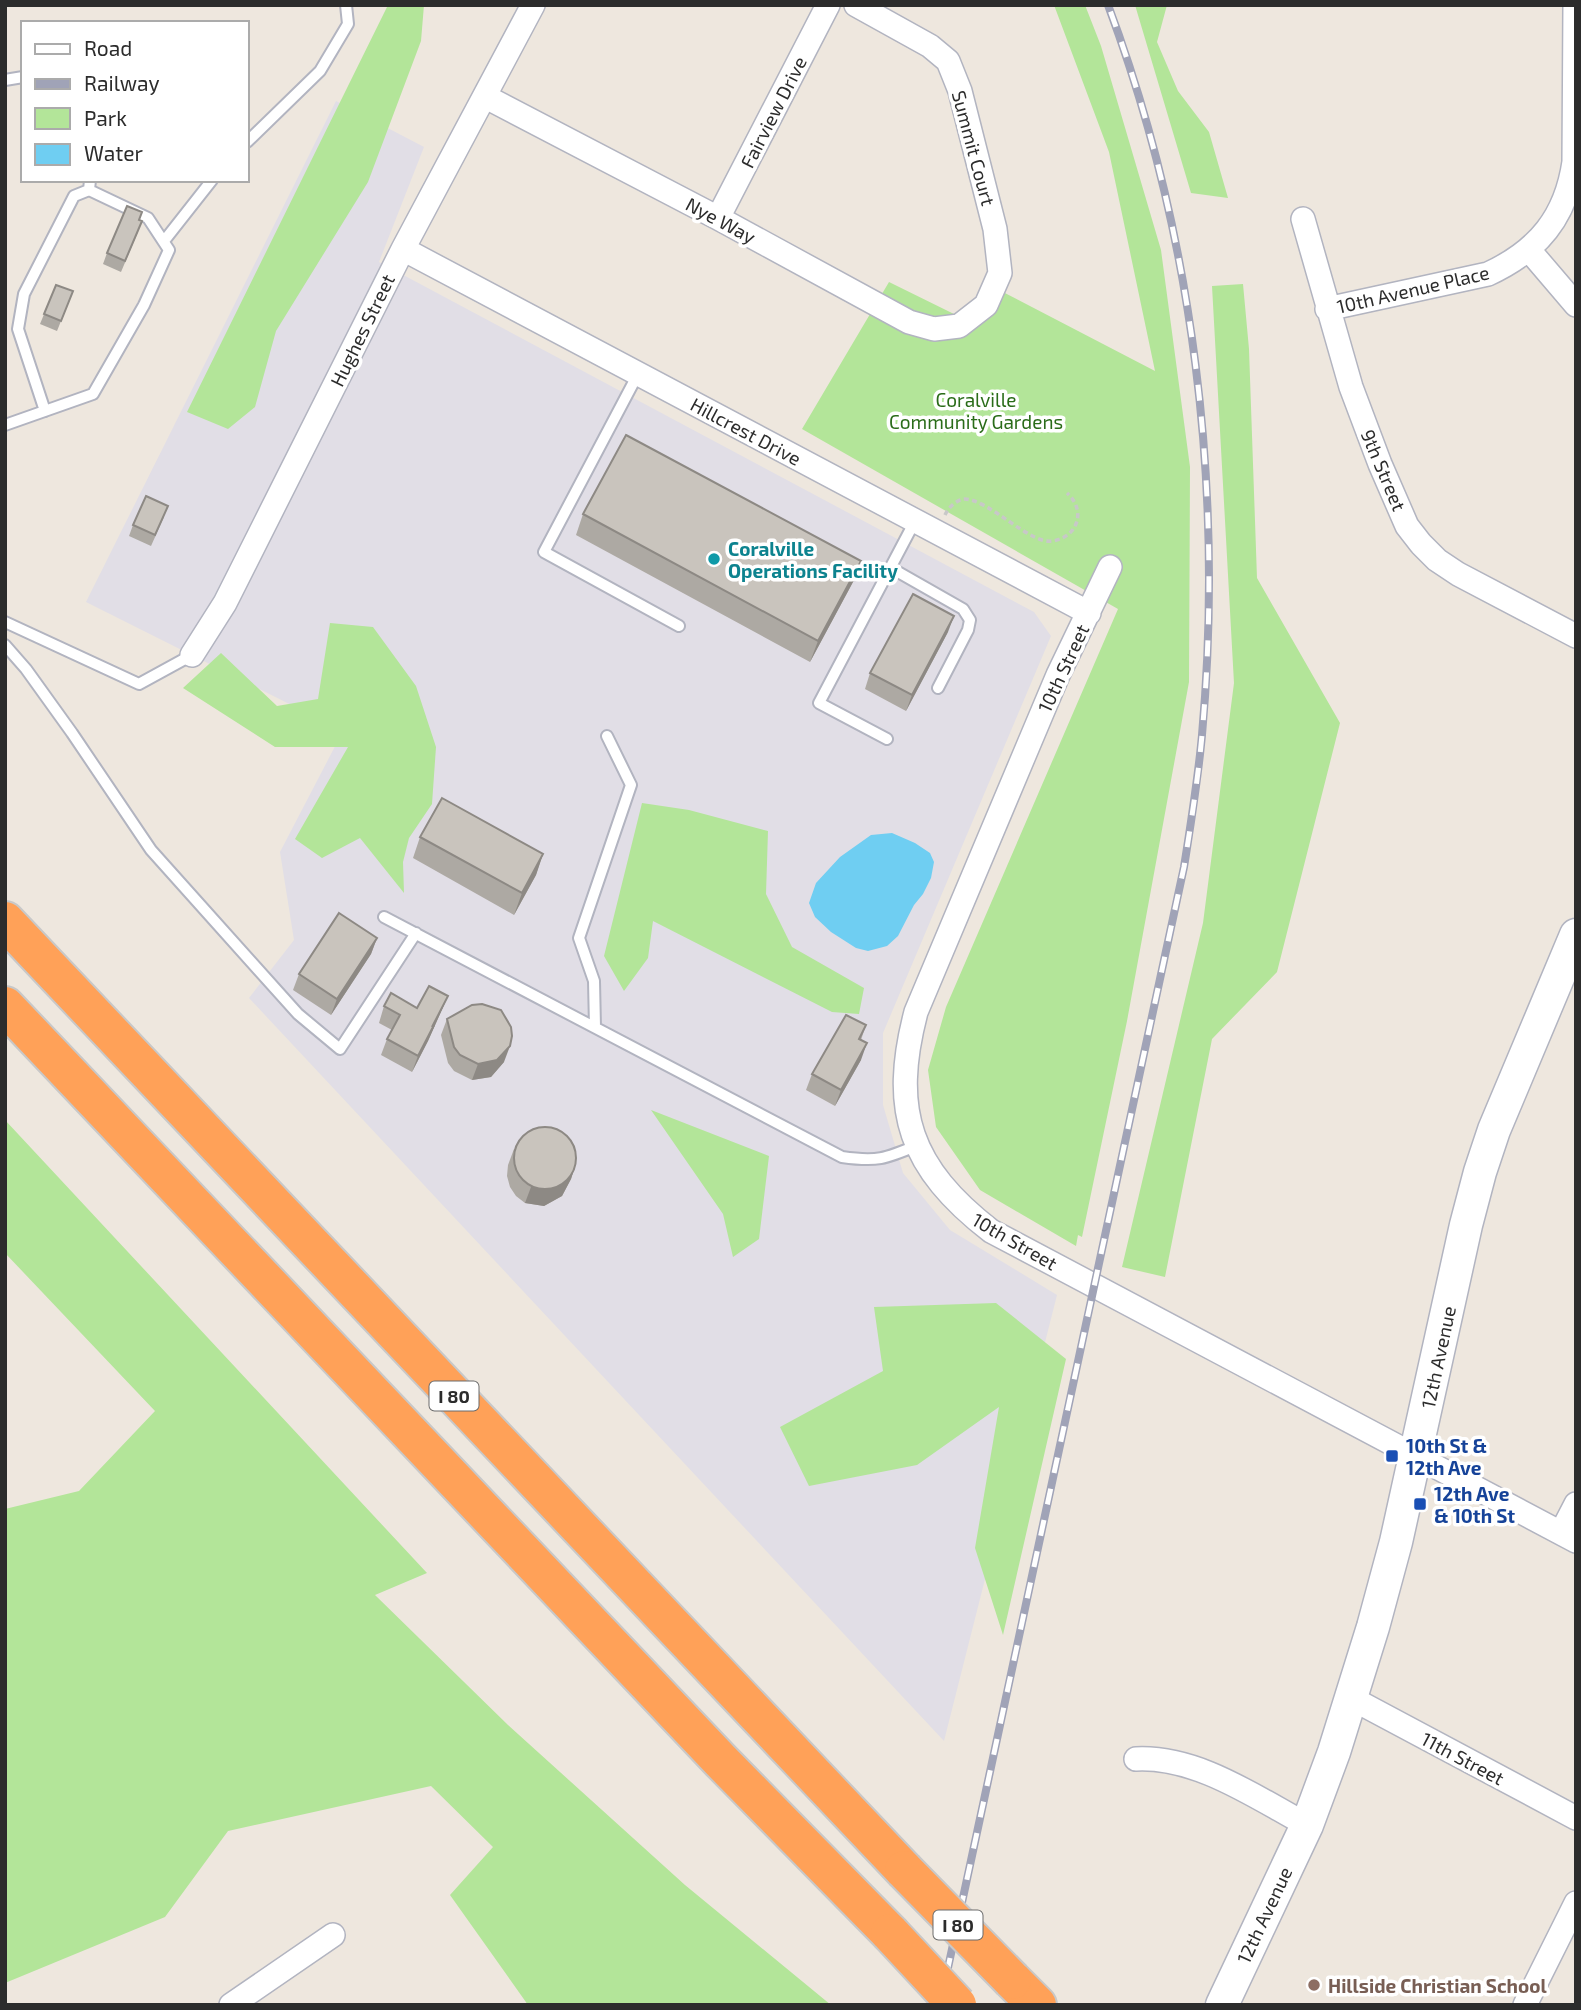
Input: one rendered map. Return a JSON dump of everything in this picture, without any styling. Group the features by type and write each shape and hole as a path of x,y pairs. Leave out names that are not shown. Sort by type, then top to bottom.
{"highway":[{"name":"I 80","path":"5,921 904,1870 1025,1992"},
{"name":"I 80","path":"5,1006 721,1761 957,2005"}],"main road":[{"name":"12th Avenue","path":"1222,2005 1307,1825 1351,1698 1396,1542 1479,1172 1576,936"}],"street":[{"name":"Hughes Street","path":"192,655 225,603 403,249 533,5"},
{"name":"Fairview Drive","path":"718,218 828,5"},
{"name":"Summit Court","path":"856,5 930,46 948,61 960,91 995,229 1000,273 986,305 959,326"},
{"name":"10th Avenue Place","path":"1327,309 1488,274 1508,265 1529,250 1553,223 1574,180 1575,5"},
{"name":"Nye Way","path":"486,97 718,218 909,322 934,329 959,326"},
{"name":"9th Street","path":"1303,219 1351,387 1380,464 1408,526 1437,560 1458,574 1576,636"},
{"name":"Hillcrest Drive","path":"403,249 1089,613"},
{"path":"1529,250 1576,305"},
{"name":"10th Street","path":"1110,567 1058,675 916,1012 907,1046 904,1079 905,1103 918,1145 941,1185 962,1209 991,1231 1568,1536"},
{"path":"1568,1536 1576,1504"},
{"name":"11th Street","path":"1351,1698 1576,1818"},
{"path":"1136,1759 1165,1760 1216,1777 1307,1825"},
{"path":"1525,2005 1576,1903"},
{"path":"231,2005 332,1935"}],"lane":[{"path":"248,141 320,71 348,24 346,5"},
{"path":"164,241 210,182"},
{"path":"5,425 45,411 93,394 144,305 170,250 148,218 90,185 74,196 24,294 18,329 45,411"},
{"path":"638,374 544,552 680,626"},
{"path":"887,739 819,703 891,568 926,527"},
{"path":"891,568 963,609 970,620 968,630 938,688"},
{"path":"5,622 139,684 192,655"},
{"path":"5,645 26,669 72,733 150,850 298,1014 340,1049 416,933"},
{"path":"595,1027 594,981 579,938 631,785 607,736"},
{"path":"384,917 842,1157 871,1161 918,1145"}],"path":[{"path":"926,527 956,502 965,499 976,502 1037,537 1051,541 1066,535 1077,524 1079,511 1075,501 1067,493"}],"shaded area":[{"path":"336,101 424,147 379,262 1034,612 1051,636 883,1033 883,1105 903,1173 950,1230 1057,1295 944,1741 249,998 294,940 280,852 343,731 86,602"}],"green space":[{"path":"388,5 424,5 421,41 368,182 276,331 255,407 228,429 187,412"},
{"name":"Coralville Community Gardens","path":"1054,5 1085,5 1101,46 1161,250 1190,467 1189,682 1127,1021 1082,1237 1078,1235 1076,1246 980,1190 936,1127 928,1070 946,1007 1118,609 802,429 889,282 956,315 999,290 1155,371 1109,152"},
{"path":"1135,5 1167,5 1157,42 1178,91 1209,132 1228,198 1191,193"},
{"path":"1243,284 1249,349 1257,578 1340,723 1277,972 1212,1039 1165,1277 1122,1267 1203,923 1234,683 1212,286"},
{"path":"330,623 373,627 416,686 436,747 432,804 409,838 403,862 404,893 360,838 322,858 295,839 348,747 275,747 183,688 221,653 277,706 318,699"},
{"path":"642,803 689,810 768,831 766,894 792,947 864,988 859,1014 832,1012 653,921 648,958 624,991 604,956"},
{"path":"651,1110 769,1156 759,1239 733,1257 723,1214"},
{"path":"5,1120 427,1573 375,1595 508,1725 685,1885 831,2005 528,2005 450,1895 493,1847 431,1786 228,1831 165,1917 5,1983 5,1509 79,1491 155,1411 5,1253"},
{"path":"996,1303 1066,1359 1003,1635 975,1548 999,1407 917,1465 809,1486 780,1427 883,1371 874,1307"}],"water":[{"path":"892,833 930,853 934,862 931,878 898,936 887,946 868,951 856,948 831,932 815,917 809,903 816,883 840,857 871,835"}],"building":[{"path":"127,206 142,212 139,220 142,221 125,261 107,253"},
{"path":"56,285 73,291 61,321 44,314"},
{"name":"Coralville Operations Facility","path":"626,435 861,561 818,641 583,514"},
{"path":"146,496 168,506 155,535 133,525"},
{"path":"913,594 954,616 912,695 870,673"},
{"path":"442,798 543,854 522,893 420,837"},
{"path":"339,913 377,938 337,999 299,974"},
{"path":"429,986 448,996 418,1056 387,1039 400,1015 384,1006 391,993 417,1008"},
{"path":"482,1004 501,1010 511,1027 512,1036 510,1046 497,1060 478,1064 460,1055 454,1047 447,1019 472,1005"},
{"path":"846,1015 866,1025 859,1039 867,1043 841,1090 812,1074"},
{"path":"539,1127 551,1127 567,1136 574,1146 574,1170 567,1180 551,1189 539,1189 528,1184 519,1175 514,1164 514,1152 519,1141 528,1132"}],"railway":[{"path":"940,2005 1184,867 1202,735 1208,643 1209,550 1205,457 1196,365 1162,182 1138,92 1108,5"}],"place":[{"name":"Coralville Operations Facility","path":"714,559"},
{"name":"10th St & 12th Ave","path":"1392,1456"},
{"name":"12th Ave & 10th St","path":"1420,1504"},
{"name":"Hillside Christian School","path":"1314,1985"}]}
